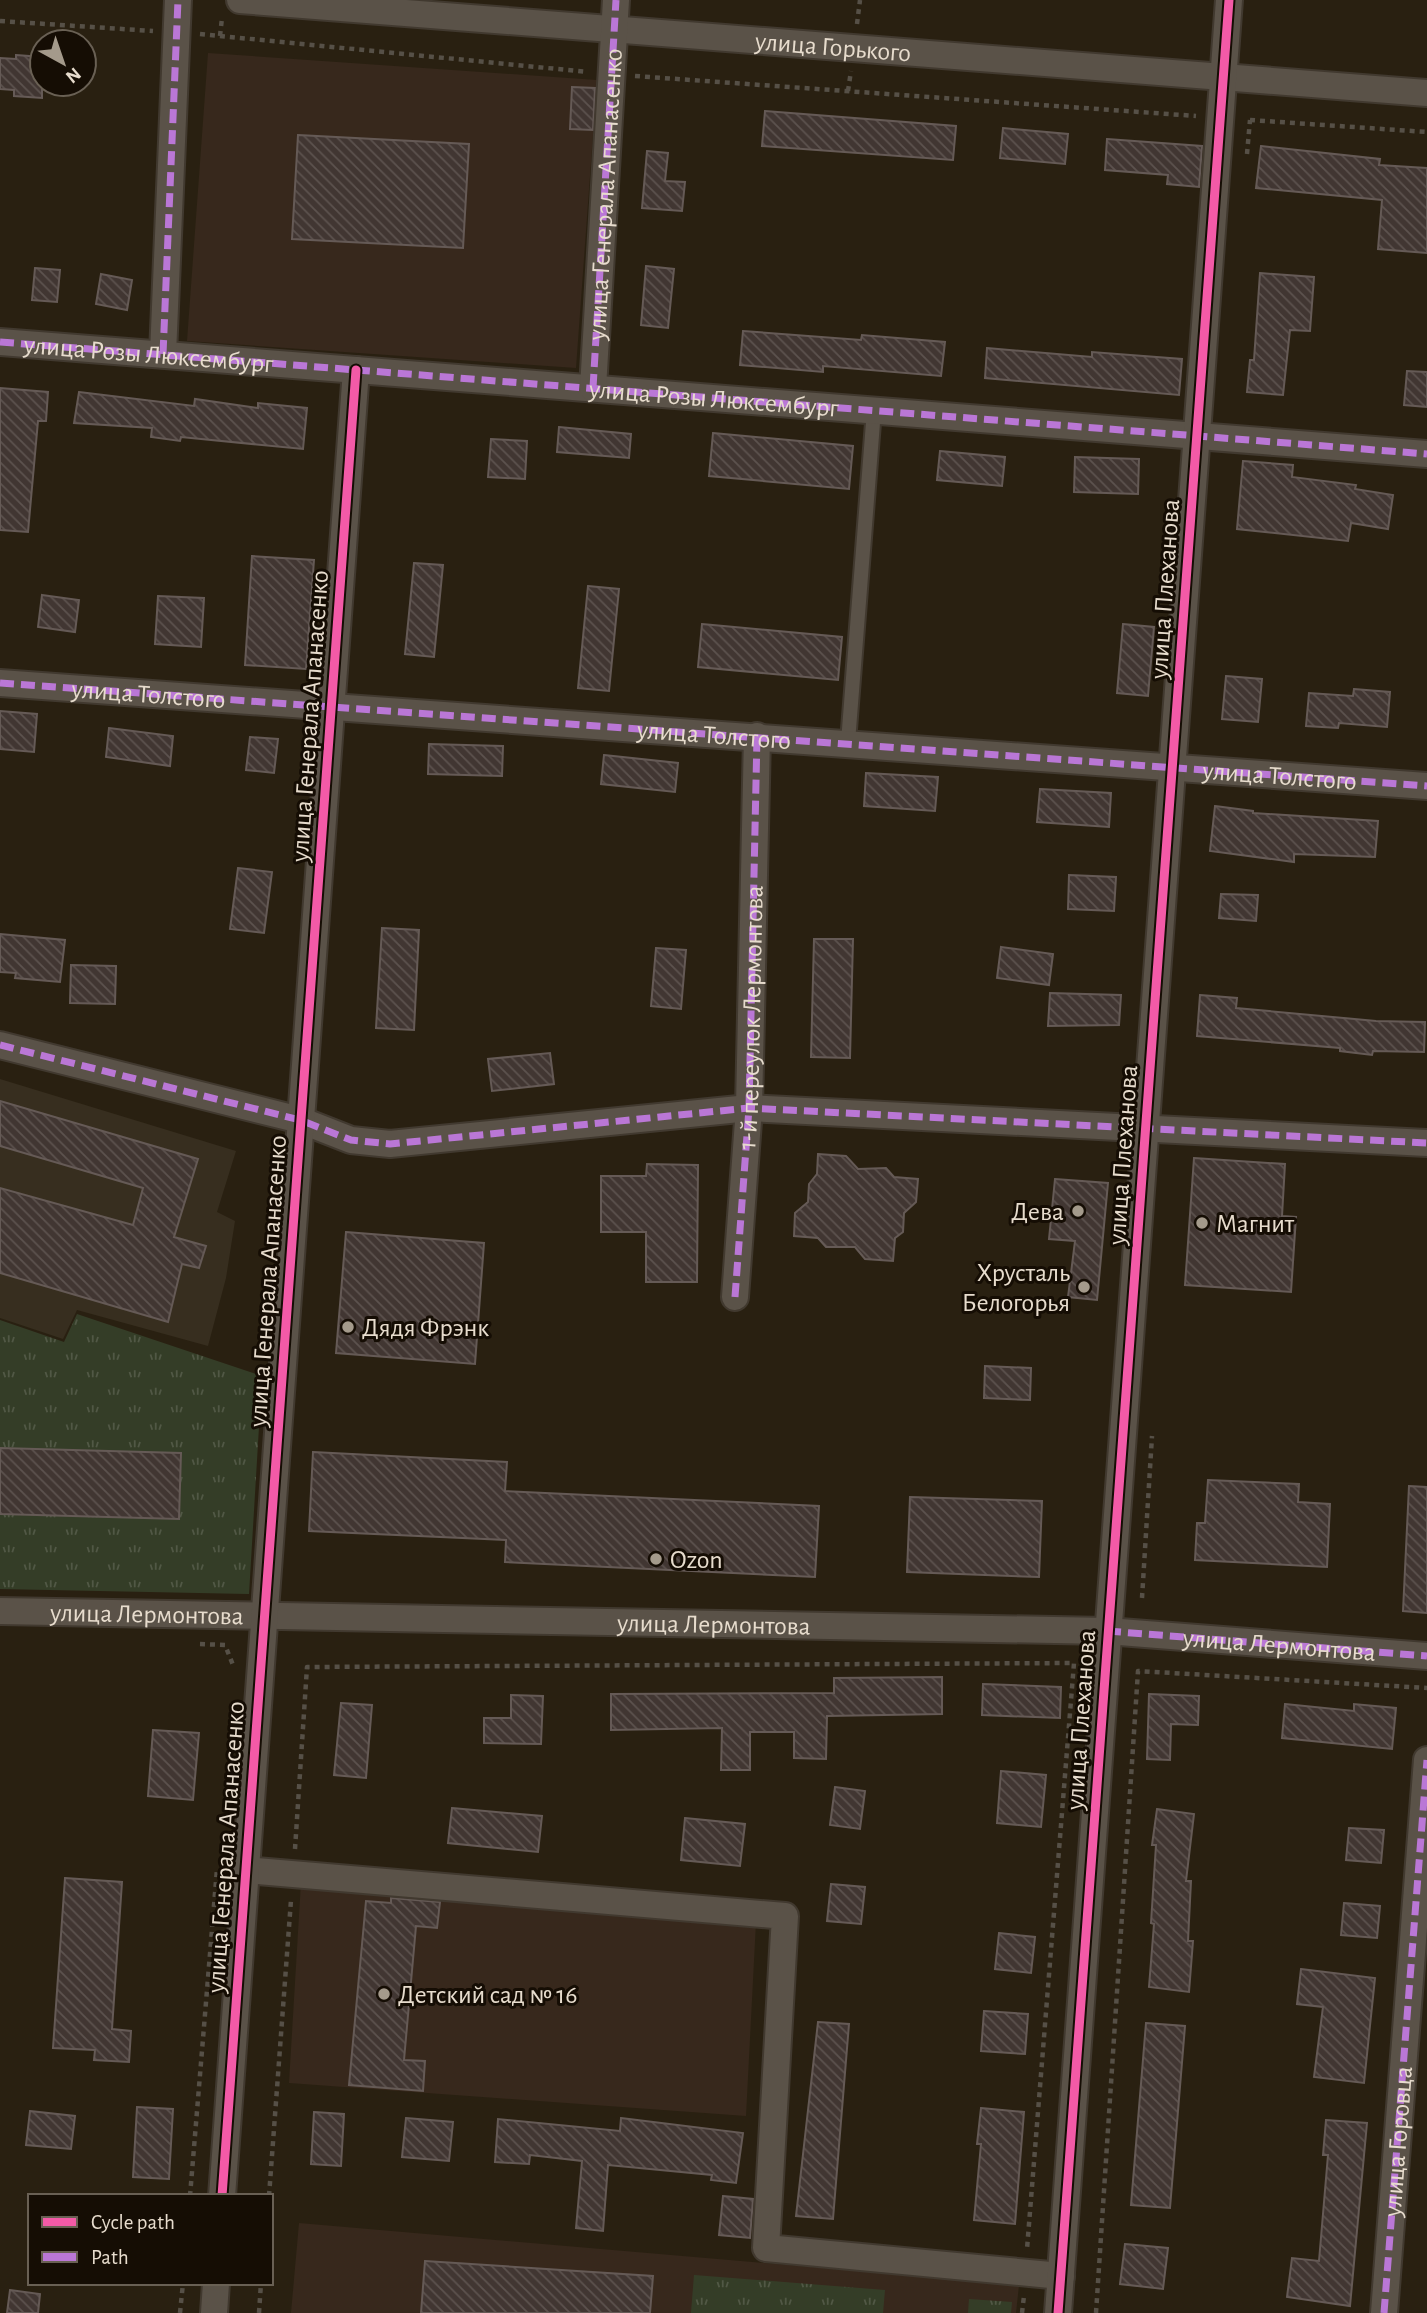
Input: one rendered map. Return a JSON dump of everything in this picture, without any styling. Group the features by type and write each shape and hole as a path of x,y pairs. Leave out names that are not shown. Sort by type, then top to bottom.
{"street":[{"path":"163,354 178,0"},
{"name":"улица Горького","path":"240,0 1427,93"},
{"name":"улица Генерала Апанасенко","path":"593,388 617,0"},
{"name":"улица Плеханова","path":"1058,2313 1229,0"},
{"name":"улица Розы Люксембург","path":"0,342 1427,454"},
{"name":"улица Генерала Апанасенко","path":"222,2194 262,1617 356,370"},
{"name":"улица Толстого","path":"0,682 1171,765 1427,786"},
{"name":"1-й переулок Лермонтова","path":"735,1297 749,1108 757,736"},
{"path":"0,1045 300,1120 351,1140 390,1144 749,1108 1145,1131 1427,1143"},
{"name":"улица Лермонтова","path":"0,1611 1107,1631 1427,1656"},
{"name":"улица Горовца","path":"1384,2313 1427,1760"},
{"path":"245,1870 785,1916 766,2248 1061,2276"},
{"path":"214,2313 216,2285"}],"lane":[{"path":"848,742 874,410"}],"path":[{"path":"0,21 176,32 612,75 1427,132"},
{"path":"269,2194 307,1667 1074,1663 1022,2313"},
{"path":"232,1678 233,1664"},
{"path":"1096,2313 1138,1671 1427,1688"},
{"path":"190,2194 217,1868"},
{"path":"180,2313 183,2285"},
{"path":"259,2313 261,2285"}],"shaded area":[{"path":"208,53 597,80 576,368 187,341"},
{"path":"0,1079 236,1151 217,1212 235,1221 226,1278 208,1346 77,1310 63,1339 0,1318"},
{"path":"301,1882 756,1922 746,2116 289,2083"},
{"path":"299,2223 1019,2285 1016,2313 291,2313"}],"green space":[{"path":"77,1314 262,1376 249,1594 0,1589 0,1320 64,1342"},
{"path":"694,2275 885,2290 883,2313 691,2313"},
{"path":"969,2299 1012,2302 1011,2313 968,2313"}],"building":[{"path":"16,55 28,56 28,97 14,96 14,90 0,89 0,58 16,59"},
{"path":"572,87 595,88 593,130 570,129"},
{"path":"765,111 956,126 953,160 762,146"},
{"path":"1003,128 1068,134 1065,164 1000,158"},
{"path":"298,135 469,144 463,248 292,239"},
{"path":"1107,139 1202,146 1199,187 1167,184 1168,175 1105,170"},
{"path":"1261,146 1380,159 1379,165 1427,168 1427,253 1378,249 1382,200 1256,188"},
{"path":"647,151 668,153 665,181 685,182 682,211 642,208"},
{"path":"646,266 674,269 668,328 641,325"},
{"path":"35,268 60,270 57,302 32,300"},
{"path":"1260,273 1314,277 1310,331 1290,330 1283,395 1247,392 1250,360 1254,360"},
{"path":"101,274 132,280 127,310 96,304"},
{"path":"743,331 861,340 862,335 945,342 941,376 823,366 823,372 740,365"},
{"path":"987,348 1092,357 1092,352 1182,359 1179,395 985,378"},
{"path":"1407,371 1427,372 1427,407 1404,405"},
{"path":"0,388 48,392 46,421 38,421 28,532 0,530"},
{"path":"79,392 194,406 195,399 258,408 258,403 307,408 303,449 181,437 180,441 151,437 152,428 74,423"},
{"path":"559,427 631,434 629,458 557,452"},
{"path":"713,433 853,446 849,489 709,476"},
{"path":"491,439 527,441 525,479 488,477"},
{"path":"940,451 1005,457 1002,486 937,480"},
{"path":"1075,457 1139,459 1138,494 1074,492"},
{"path":"1243,461 1293,465 1292,477 1356,485 1355,489 1393,495 1388,529 1351,523 1348,541 1237,529"},
{"path":"252,556 314,560 306,669 245,665"},
{"path":"414,563 443,565 434,657 405,654"},
{"path":"588,586 619,589 609,691 578,688"},
{"path":"42,595 79,600 75,632 38,627"},
{"path":"158,596 204,598 201,647 155,644"},
{"path":"702,624 842,637 838,680 698,667"},
{"path":"1123,624 1154,627 1148,696 1117,693"},
{"path":"1226,676 1262,679 1258,722 1222,719"},
{"path":"1354,689 1390,692 1387,727 1339,723 1338,728 1306,726 1309,693 1353,696"},
{"path":"0,711 37,714 34,752 0,749"},
{"path":"109,728 173,736 170,766 106,757"},
{"path":"250,737 278,739 274,773 246,770"},
{"path":"429,744 503,746 502,776 428,774"},
{"path":"604,755 678,763 675,792 601,784"},
{"path":"866,773 938,777 935,811 864,806"},
{"path":"1040,789 1111,793 1109,827 1037,822"},
{"path":"1215,806 1253,813 1378,821 1375,857 1294,854 1294,862 1210,851"},
{"path":"238,868 272,872 264,933 230,929"},
{"path":"1069,875 1116,877 1114,911 1068,909"},
{"path":"1221,894 1258,895 1256,921 1219,918"},
{"path":"382,928 419,930 414,1030 376,1028"},
{"path":"0,934 65,940 60,982 15,978 16,973 0,972"},
{"path":"814,939 853,939 850,1058 811,1057"},
{"path":"1001,947 1053,954 1049,985 997,978"},
{"path":"656,948 686,950 681,1009 651,1006"},
{"path":"71,965 116,966 115,1004 70,1003"},
{"path":"1050,993 1121,995 1119,1025 1048,1026"},
{"path":"1200,995 1237,998 1236,1008 1376,1021 1425,1022 1424,1052 1373,1051 1372,1055 1340,1051 1340,1048 1197,1036"},
{"path":"550,1053 554,1084 492,1091 488,1059"},
{"path":"0,1101 198,1159 174,1237 206,1246 199,1268 182,1264 168,1322 0,1273 0,1188 133,1225 143,1188 0,1146"},
{"path":"818,1154 846,1156 858,1169 886,1168 894,1177 918,1179 916,1202 904,1213 903,1232 895,1238 893,1261 865,1259 855,1247 826,1247 818,1238 794,1236 795,1213 808,1202 809,1184 817,1174"},
{"path":"1194,1158 1285,1164 1282,1216 1296,1217 1291,1292 1185,1285"},
{"path":"647,1164 698,1165 697,1282 646,1282 646,1232 601,1232 601,1176 646,1176"},
{"name":"Дева","path":"1055,1179 1108,1183 1097,1300 1068,1297 1075,1241 1049,1239"},
{"path":"346,1232 484,1243 475,1364 336,1353"},
{"path":"985,1366 1031,1368 1030,1400 984,1398"},
{"path":"0,1448 181,1453 179,1519 0,1514"},
{"path":"313,1452 507,1462 505,1491 819,1506 815,1577 505,1562 506,1540 309,1531"},
{"path":"1208,1480 1299,1484 1298,1502 1330,1504 1327,1567 1195,1560 1197,1523 1205,1523"},
{"path":"1409,1486 1427,1487 1427,1613 1403,1611"},
{"path":"910,1497 1042,1501 1039,1577 907,1572"},
{"path":"942,1677 942,1714 827,1716 826,1759 794,1758 794,1732 750,1732 750,1770 721,1770 722,1728 611,1730 611,1694 834,1693 834,1678"},
{"path":"983,1684 1061,1687 1060,1718 982,1715"},
{"path":"1149,1694 1199,1696 1198,1725 1171,1724 1170,1760 1147,1759"},
{"path":"511,1695 543,1696 541,1744 484,1743 484,1718 511,1718"},
{"path":"341,1703 372,1705 366,1778 334,1775"},
{"path":"1285,1704 1354,1711 1354,1704 1396,1708 1392,1749 1282,1738"},
{"path":"153,1730 199,1733 193,1800 148,1796"},
{"path":"1001,1771 1046,1775 1041,1827 997,1823"},
{"path":"835,1787 865,1791 860,1829 830,1825"},
{"path":"452,1808 542,1816 538,1852 448,1843"},
{"path":"1157,1809 1194,1814 1186,1881 1191,1881 1188,1941 1193,1941 1189,1992 1149,1987 1156,1845 1152,1845"},
{"path":"685,1818 745,1824 740,1866 681,1860"},
{"path":"1349,1828 1384,1830 1381,1863 1346,1860"},
{"path":"65,1878 122,1882 112,2029 131,2031 129,2062 94,2060 95,2050 53,2048"},
{"path":"831,1884 865,1887 861,1924 827,1921"},
{"name":"Детский сад № 16","path":"391,1898 440,1902 437,1928 416,1926 404,2060 425,2061 423,2091 349,2085 366,1901 391,1903"},
{"path":"1344,1903 1380,1906 1377,1938 1341,1935"},
{"path":"999,1933 1035,1937 1031,1973 995,1969"},
{"path":"1301,1969 1375,1978 1364,2083 1314,2077 1323,2007 1297,2004"},
{"path":"984,2011 1028,2014 1025,2054 981,2051"},
{"path":"818,2022 849,2024 833,2219 796,2216"},
{"path":"1146,2023 1185,2026 1170,2208 1131,2205"},
{"path":"137,2107 173,2109 169,2179 133,2177"},
{"path":"981,2108 1024,2112 1015,2224 974,2220 981,2144 977,2144"},
{"path":"30,2111 75,2116 71,2149 26,2145"},
{"path":"314,2112 344,2114 341,2166 311,2164"},
{"path":"406,2118 453,2122 449,2161 402,2157"},
{"path":"621,2118 743,2133 736,2183 711,2180 712,2175 608,2165 603,2231 576,2228 582,2161 530,2155 529,2164 495,2162 498,2119 620,2131"},
{"path":"1326,2120 1367,2123 1350,2306 1287,2297 1292,2258 1319,2261 1328,2155 1323,2155"},
{"path":"723,2196 753,2199 750,2238 719,2235"},
{"path":"1125,2244 1168,2248 1163,2289 1120,2284"},
{"path":"425,2261 653,2276 650,2313 421,2313"},
{"path":"10,2290 40,2294 38,2313 7,2313"}],"marked path":[{"path":"163,354 178,0"},
{"path":"593,388 616,0"},
{"path":"0,342 1427,454"},
{"path":"0,683 1427,786"},
{"path":"735,1297 749,1108 757,736"},
{"path":"0,1045 300,1120 351,1140 390,1144 749,1108 1427,1143"},
{"path":"1107,1631 1427,1656"},
{"path":"1384,2313 1427,1760"}],"cycle path":[{"path":"1058,2313 1229,0"},
{"path":"222,2194 356,370"}],"place":[{"name":"Дева","path":"1078,1211"},
{"name":"Магнит","path":"1202,1223"},
{"name":"Хрусталь Белогорья","path":"1084,1287"},
{"name":"Дядя Фрэнк","path":"348,1327"},
{"name":"Ozon","path":"656,1559"},
{"name":"Детский сад № 16","path":"384,1994"}]}
